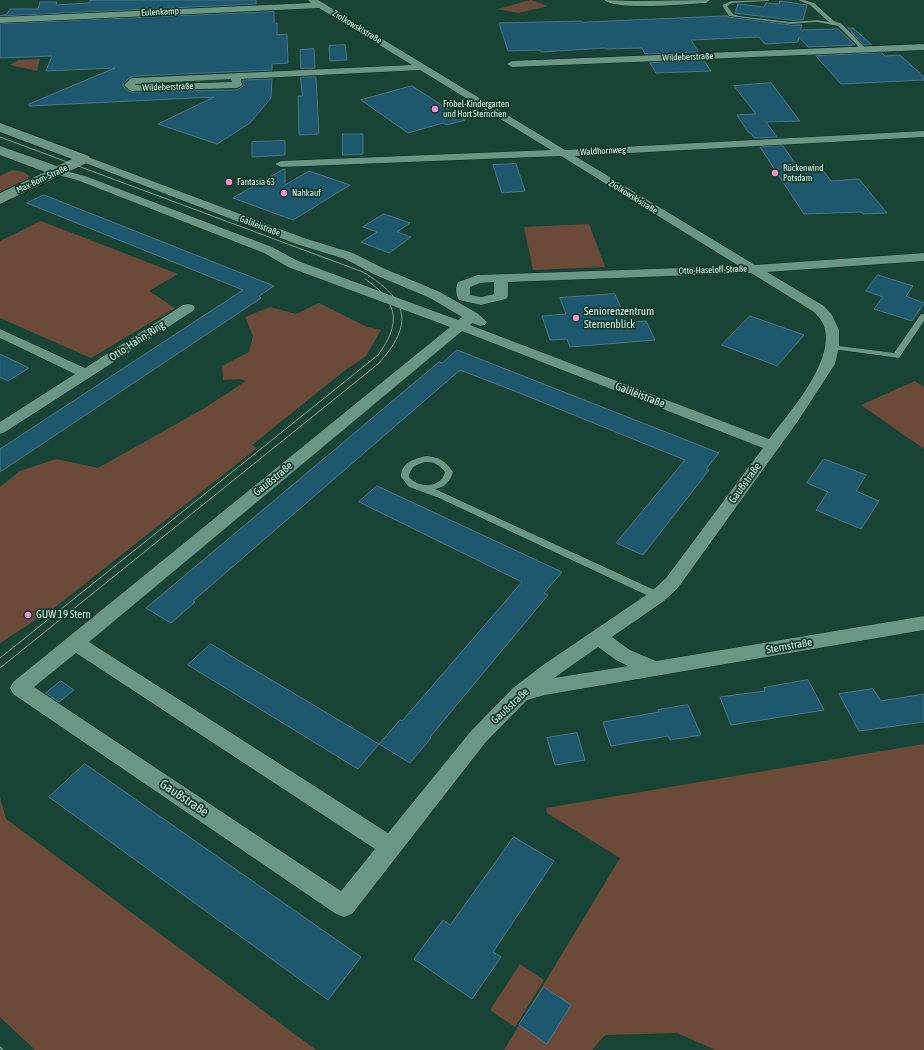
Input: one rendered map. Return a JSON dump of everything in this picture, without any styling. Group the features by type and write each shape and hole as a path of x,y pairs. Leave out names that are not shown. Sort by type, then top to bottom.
{"street":[{"path":"608,0 635,4 664,4 706,0"},
{"name":"Eulenkamp","path":"0,20 316,2"},
{"name":"Ziolkowskistraße","path":"316,2 750,269 819,309 827,318 832,330 832,347 828,364 822,375 772,446"},
{"name":"Wildeberstraße","path":"512,64 924,47"},
{"name":"Wildeberstraße","path":"236,76 237,85 132,88 129,85 133,81 236,76 423,67"},
{"name":"Galileistraße","path":"0,127 300,241 349,256 378,271 435,295 466,321"},
{"name":"Waldhornweg","path":"281,164 562,153 924,134"},
{"name":"Galileistraße","path":"0,150 58,172 81,178 226,233 268,250 293,264 466,321 509,344 772,446"},
{"name":"Max-Born-Straße","path":"0,199 84,160"},
{"name":"Otto-Haseloff-Straße","path":"501,278 750,269 924,257"},
{"name":"Otto-Hahn-Ring","path":"0,429 188,308"},
{"name":"Gaußstraße","path":"466,321 20,688 344,906 478,737 520,694 550,670 658,596 672,583 772,446"},
{"path":"0,333 86,374"},
{"name":"Sternstraße","path":"520,694 545,687 924,623"},
{"path":"599,637 623,655 654,669"},
{"path":"74,643 390,847"}],"lane":[{"path":"768,0 731,2 724,5 731,15 739,17 791,23 817,21 840,26"},
{"path":"800,0 812,4 832,22 840,26 864,49"},
{"path":"832,347 896,356 924,316"},
{"path":"424,488 439,486 448,477 449,472 443,463 429,459 414,462 405,470 404,475 406,480 411,484 424,488 658,596"}],"shaded area":[{"path":"531,0 548,6 519,13 497,9"},
{"path":"40,59 37,71 10,65 18,60"},
{"path":"12,170 24,172 31,178 0,193 0,176"},
{"path":"41,221 178,274 149,291 175,308 91,358 0,318 0,241"},
{"path":"589,224 605,267 533,270 524,227"},
{"path":"319,303 365,326 381,330 366,356 344,371 252,445 257,448 54,608 0,643 0,487 20,471 56,459 98,468 203,409 246,381 240,379 223,380 222,366 249,352 253,336 245,317 270,307 296,314"},
{"path":"915,381 924,387 924,449 861,405"},
{"path":"924,744 924,1050 716,1050 677,1033 605,1035 592,1050 504,1050 620,858 547,813 546,808"},
{"path":"0,797 6,819 316,1050 35,1050 0,1017"},
{"path":"520,964 544,980 515,1027 490,1010"}],"building":[{"path":"256,0 256,4 0,16 7,14 10,9 38,9 40,2 57,2 56,5 89,3 90,1"},
{"path":"780,1 807,5 803,20 791,20 735,13 738,4 764,7 766,3 779,4"},
{"path":"274,12 274,23 277,23 277,35 287,34 288,63 272,64 272,70 133,76 123,84 128,91 132,92 237,90 243,86 243,80 272,79 271,98 250,123 217,144 158,124 214,97 29,106 29,104 115,68 46,71 52,56 0,58 0,24"},
{"path":"727,16 791,25 802,25 800,30 838,29 855,45 808,47 799,37 798,42 765,44 759,37 691,40 699,52 645,54 642,48 605,48 541,52 540,50 508,51 499,23 582,22"},
{"path":"848,28 853,28 872,45 864,45"},
{"path":"345,45 347,60 330,61 329,46"},
{"path":"314,49 315,68 301,69 300,50"},
{"path":"882,53 885,56 900,55 924,77 924,80 841,84 816,56"},
{"path":"704,61 711,71 656,73 650,63"},
{"path":"301,77 316,77 319,134 299,135 298,96 302,96"},
{"path":"771,83 800,121 766,122 777,137 754,138 737,115 756,114 734,86"},
{"name":"Fröbel-Kindergarten und Hort Sternchen","path":"412,86 465,120 446,125 443,123 408,133 361,100"},
{"path":"343,134 363,134 363,154 343,155"},
{"path":"285,141 285,155 252,157 252,142"},
{"path":"783,146 797,166 819,165 831,181 859,179 887,213 863,214 861,212 804,214 760,147"},
{"path":"516,164 525,191 502,193 493,165"},
{"path":"285,169 285,185 309,171 350,185 293,220 233,198"},
{"path":"44,195 274,286 259,296 261,298 0,472 0,449 243,290 27,203"},
{"path":"384,214 410,223 397,232 411,237 389,253 361,242 377,232 363,227"},
{"path":"878,275 913,286 906,296 924,303 912,321 874,309 883,297 866,291"},
{"name":"Seniorenzentrum Sternenblick","path":"615,294 627,322 646,321 655,340 570,347 567,339 550,340 542,316 566,314 560,298"},
{"path":"750,316 804,335 777,366 722,345"},
{"path":"457,350 719,453 706,469 709,470 643,555 616,543 685,460 460,370 193,601 195,602 171,623 146,608 439,362 442,363"},
{"path":"0,354 29,368 8,381 0,377"},
{"path":"824,459 866,475 856,491 879,501 861,529 816,510 828,492 807,483"},
{"path":"377,486 562,572 544,593 548,595 410,763 379,744 400,720 402,721 522,582 359,502"},
{"path":"211,644 379,744 358,769 188,665"},
{"path":"808,680 824,710 731,725 720,697 765,691 764,688"},
{"path":"61,681 74,690 59,702 46,693"},
{"path":"873,689 881,701 924,694 924,722 859,731 839,694"},
{"path":"688,705 701,735 670,740 668,736 611,746 603,722"},
{"path":"577,733 585,760 555,765 547,738"},
{"path":"85,764 361,957 328,1000 49,797"},
{"path":"514,837 554,861 493,952 501,957 472,999 414,959 443,920 450,925"},
{"path":"544,987 571,1005 547,1044 519,1025"}],"tram line":[{"path":"0,137 363,272 390,292 397,302 401,313 401,324 398,337 390,350 378,364 0,668"},
{"path":"0,658 378,355 391,333 393,313 390,304 384,296 376,287 365,279"},
{"path":"0,1047 3,1050"}],"place":[{"name":"Fröbel-Kindergarten und Hort Sternchen","path":"435,109"},
{"name":"Rückenwind Potsdam","path":"775,173"},
{"name":"Fantasia 63","path":"229,182"},
{"name":"Nahkauf","path":"284,193"},
{"name":"Seniorenzentrum Sternenblick","path":"576,318"},
{"name":"GUW 19 Stern","path":"28,615"}]}
